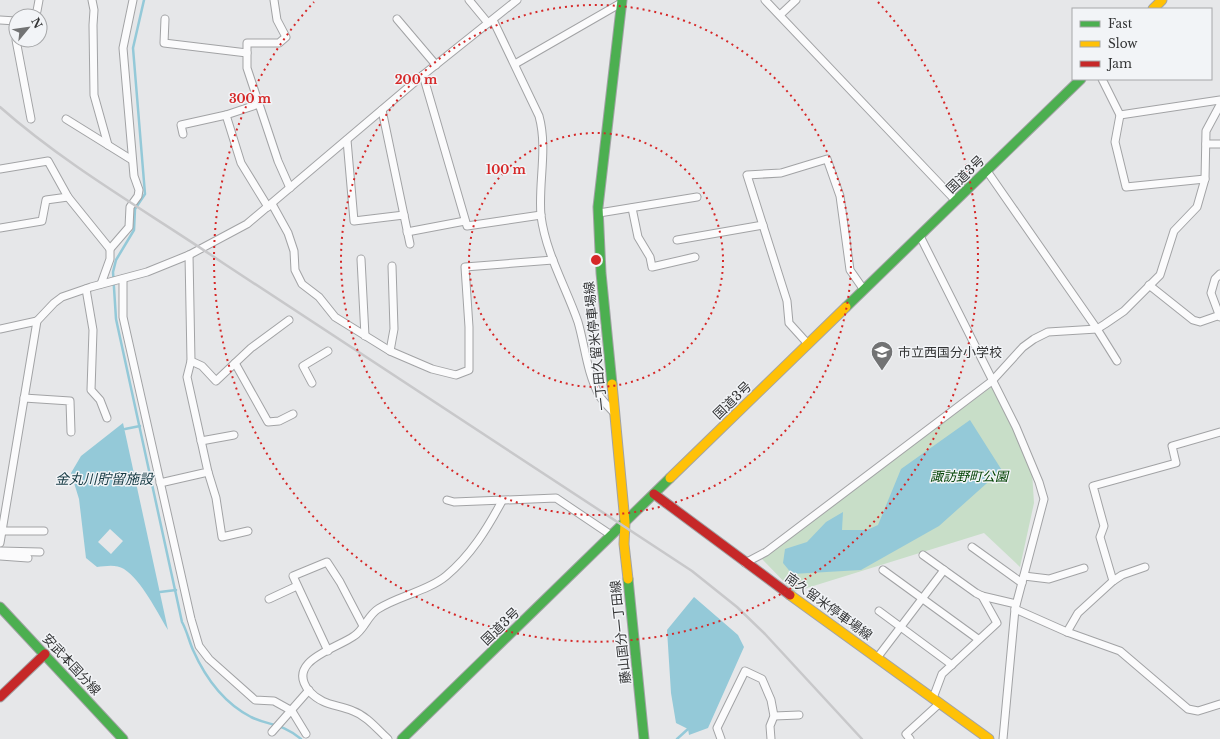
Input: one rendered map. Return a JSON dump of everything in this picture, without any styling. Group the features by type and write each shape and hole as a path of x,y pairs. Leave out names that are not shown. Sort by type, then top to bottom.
{"main road":[{"path":"1154,8 1162,0"},
{"name":"一丁田久留米停車場線","path":"622,1 611,89 599,213 601,273 624,522"},
{"name":"国道3号","path":"406,738 624,522 1080,80"},
{"name":"南久留米停車場線","path":"654,494 745,563 989,739"},
{"name":"藤山国分一丁田線","path":"624,522 624,544 644,739"},
{"name":"安武本国分線","path":"0,607 124,739"},
{"path":"0,697 45,654"}],"street":[{"path":"92,0 94,10 94,95 108,145"},
{"path":"110,249 129,227 130,207 138,196 139,190 134,176 132,160 123,48 133,0"},
{"path":"274,0 276,20 286,37 279,43 247,43 247,68 278,161 290,188"},
{"path":"469,0 490,22 515,64 539,116 543,131 541,215 544,233 552,260 578,322 599,396 615,414"},
{"path":"0,543 37,322 54,303 62,297 86,288 147,272 189,255 247,224 423,75 517,0"},
{"path":"765,0 956,201"},
{"path":"780,15 796,0"},
{"path":"515,64 622,1"},
{"path":"165,19 164,43 247,53"},
{"path":"396,19 436,65"},
{"path":"18,48 31,119"},
{"path":"423,75 467,226 541,215"},
{"path":"1102,80 1120,115 1115,142 1126,187 1205,179"},
{"path":"1120,115 1220,100"},
{"path":"183,134 181,125 226,115 259,104"},
{"path":"745,563 766,552 992,381 1023,347 1034,339 1048,332 1097,328 1124,311 1160,275 1174,231 1197,207 1205,179 1206,131 1220,105"},
{"path":"382,110 410,244"},
{"path":"226,115 241,163 288,233 294,252 295,270 302,284 319,297 335,317 390,351 432,369 456,375 469,370 469,327 465,267 552,260"},
{"path":"66,119 132,160"},
{"path":"346,140 354,221 404,215"},
{"path":"1206,144 1220,144"},
{"path":"808,344 789,323 787,301 747,175 781,173 827,159 840,196 850,270 864,290"},
{"path":"0,169 48,161 68,197 110,249 110,259 101,284"},
{"path":"987,171 1097,328 1117,361"},
{"path":"0,228 42,221 46,200 68,197"},
{"path":"599,213 697,197"},
{"path":"632,208 638,237 650,257 652,267 695,257"},
{"path":"407,232 465,221"},
{"path":"677,240 763,225"},
{"path":"920,236 1029,456 1044,499 1015,606 1003,739"},
{"path":"189,255 191,361 187,377 208,472 216,498 222,537 248,532"},
{"path":"361,259 365,336"},
{"path":"390,351 394,329 392,266"},
{"path":"1149,285 1193,320 1200,322 1220,316 1211,293 1215,279 1220,274"},
{"path":"122,278 123,316 191,619 199,646 209,659 255,700 274,702 292,711 306,734"},
{"path":"86,288 93,330 91,390 100,400 107,418"},
{"path":"191,361 202,366 216,381 251,348 289,320"},
{"path":"0,329 37,322"},
{"path":"312,384 303,366 328,351"},
{"path":"235,364 268,422 279,421 294,414"},
{"path":"24,398 70,401 71,432"},
{"path":"1113,581 1100,538 1104,526 1093,486 1176,463 1172,446 1220,432"},
{"path":"201,442 234,435"},
{"path":"160,483 208,472"},
{"path":"447,500 454,502 556,498 611,535"},
{"path":"388,739 367,719 352,710 321,701 309,690 302,675 303,668 314,658 356,635 376,610 445,577 468,553 488,528 502,501"},
{"path":"2,531 44,531"},
{"path":"972,547 1023,580 1049,579 1084,568"},
{"path":"0,551 40,552"},
{"path":"923,555 982,596 1015,606 1067,632 1120,651 1188,709 1198,711 1220,704"},
{"path":"0,556 28,558"},
{"path":"328,651 293,576 327,562 340,582 363,626"},
{"path":"1067,632 1078,613 1113,581 1122,575 1145,567"},
{"path":"883,570 978,639"},
{"path":"877,658 944,570"},
{"path":"269,599 297,586"},
{"path":"910,739 906,734 936,701 942,674 997,623 982,596"},
{"path":"879,611 952,665"},
{"path":"721,739 717,728 745,671 762,679 771,700 774,716 770,726 771,739"},
{"path":"272,732 309,690"},
{"path":"774,716 799,715"}],"green space":[{"name":"諏訪野町公園","path":"994,385 1032,471 1034,503 1020,567 984,533 794,592 761,558"}],"water":[{"path":"970,420 1003,472 996,475 939,526 861,570 792,574 783,563 785,549 807,542 826,522 843,512 842,530 867,530 878,525 901,469"},
{"name":"金丸川貯留施設","path":"123,423 168,630 149,597 131,574 118,566 97,567 86,558 79,499 71,473 81,456","holes":["110,529 123,541 111,554 98,542"]},
{"path":"694,597 738,635 744,647 708,728 689,735 688,729 676,723 671,693 667,630"}],"waterway":[{"path":"144,0 133,48 145,194 135,209 134,230 116,260 113,272 116,319 182,622 193,650 203,670 216,688 232,704 251,717 282,727 301,739"},
{"path":"125,429 140,426"},
{"path":"160,592 176,590"},
{"path":"677,739 688,729"}],"railway":[{"path":"0,107 53,150 109,188 692,571 737,607 765,634 862,739"}],"traffic: fast":[{"path":"612,384 601,273 598,207 622,0"},
{"path":"846,307 1080,80"},
{"path":"402,739 670,478"},
{"path":"628,579 644,739"},
{"path":"0,607 123,739"}],"traffic: slow":[{"path":"1154,8 1162,0"},
{"path":"670,478 846,307"},
{"path":"612,384 625,522 624,544 628,579"},
{"path":"790,595 989,739"}],"traffic: jam":[{"path":"654,494 790,595"},
{"path":"0,697 45,654"}],"place":[{"name":"市立西国分小学校","path":"882,372"}]}
